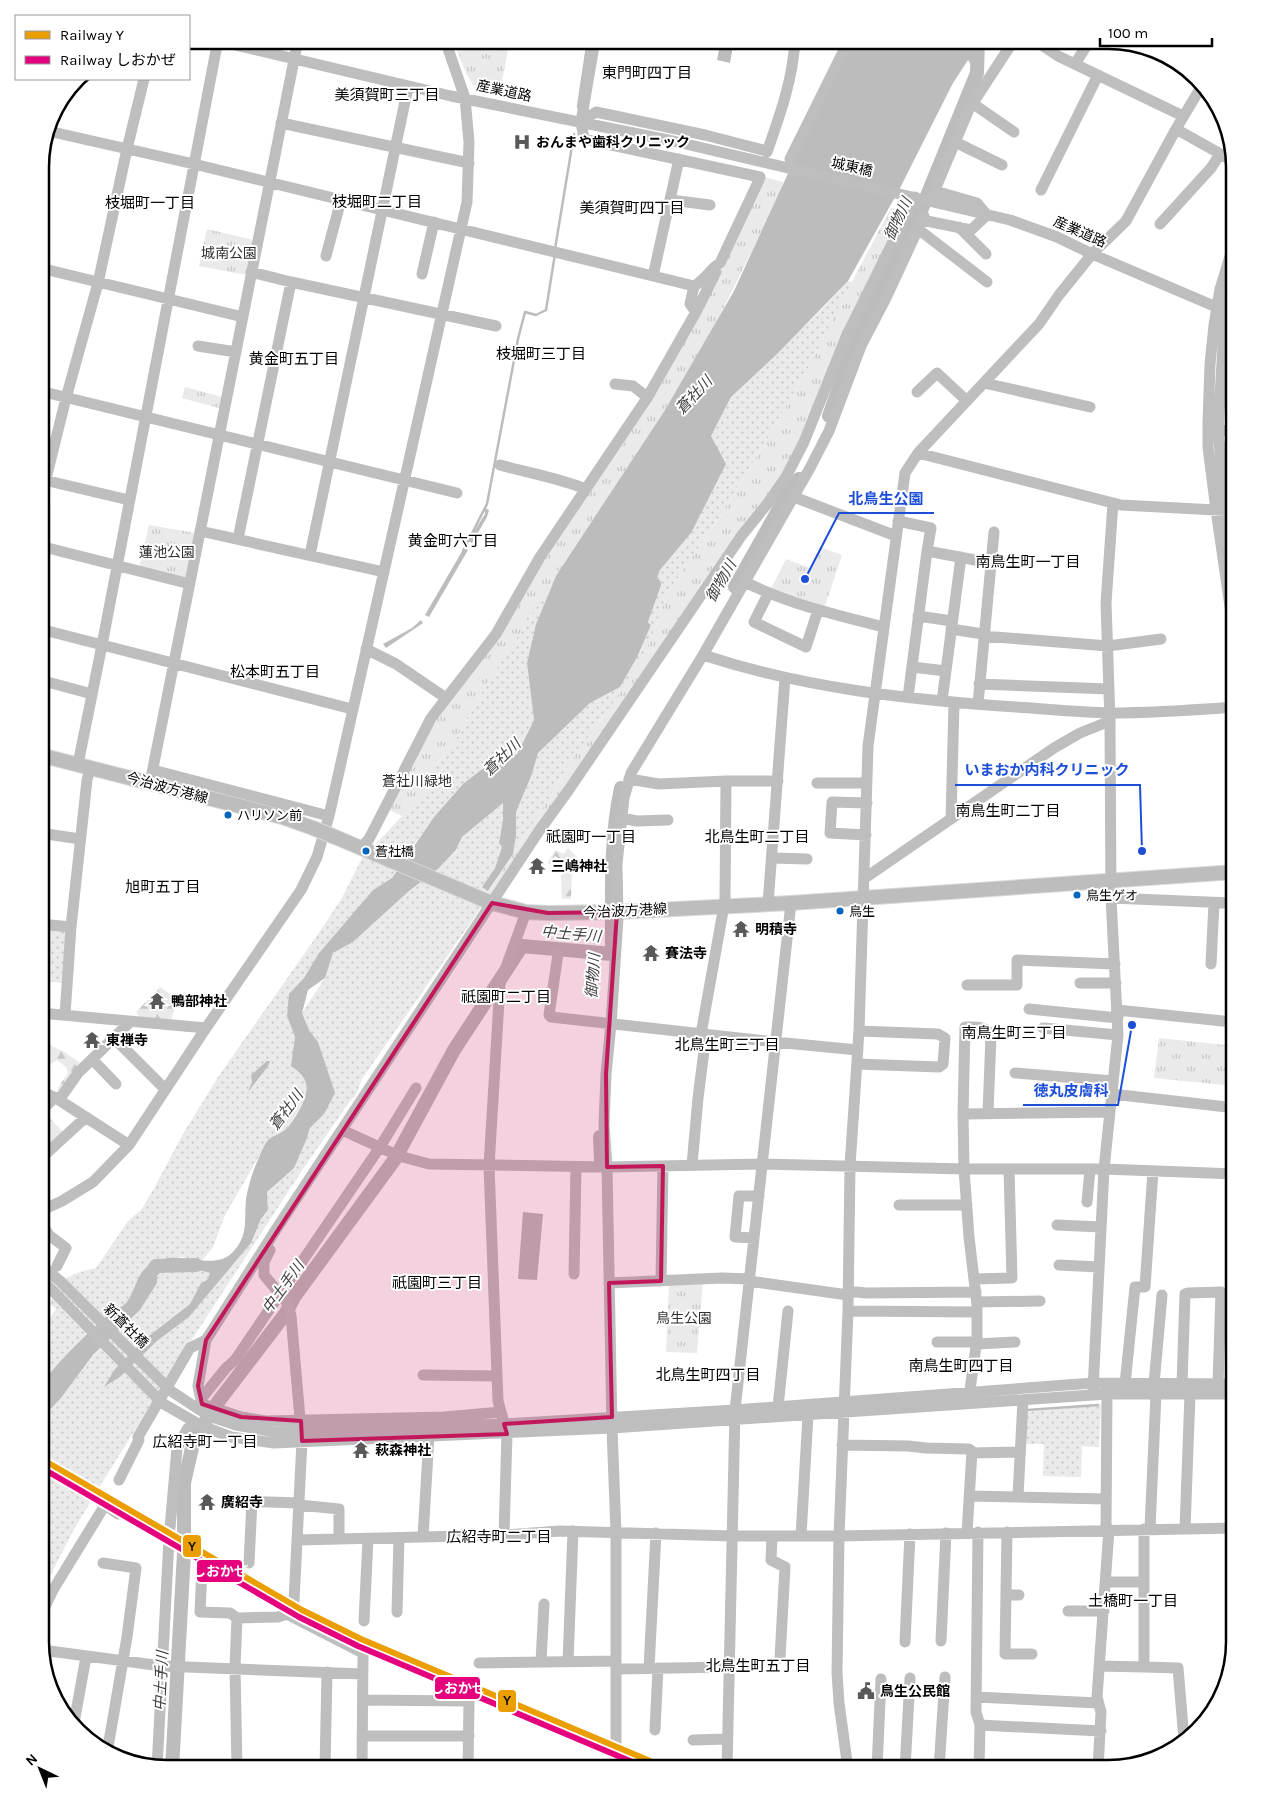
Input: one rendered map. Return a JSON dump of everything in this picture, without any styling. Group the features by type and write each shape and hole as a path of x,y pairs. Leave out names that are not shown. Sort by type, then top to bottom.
{"main road":[{"name":"今治波方港線","path":"49,757 282,817 491,902 526,912 570,914 792,903 1226,873"}],"street":[{"path":"65,1015 71,926 87,780 84,766 92,694 146,418 214,49"},
{"name":"産業道路","path":"255,49 408,86 790,164"},
{"path":"150,784 296,49"},
{"path":"49,1207 62,1202 93,1182 129,1145 206,1028 302,890 317,857 329,816 467,202 469,163 465,98 448,49"},
{"path":"365,850 431,718 496,634 540,558 647,397 696,312 759,179 679,159 584,139 580,122 593,49"},
{"path":"580,122 596,112 705,135 767,152 787,94 794,49"},
{"path":"790,164 845,49"},
{"path":"922,222 971,230 987,215 977,202 935,192 972,103 1008,49"},
{"path":"1048,49 1058,56 1183,116"},
{"path":"1075,64 1084,49"},
{"path":"1041,190 1098,75"},
{"path":"49,459 98,282 144,80"},
{"path":"310,555 408,86"},
{"path":"847,1760 839,1703 839,1536 848,1311 850,1166 859,1031 868,746 905,473 918,453 1039,324 1059,295 1092,254 1126,221 1198,91"},
{"path":"972,103 1014,132"},
{"path":"281,123 469,163"},
{"path":"1176,129 1225,157"},
{"path":"54,132 270,182 694,286 701,282 716,264 720,263"},
{"path":"955,142 1002,165"},
{"path":"1049,145 1061,150"},
{"path":"1160,224 1206,174 1220,154"},
{"path":"653,276 679,159"},
{"name":"城東橋","path":"790,164 911,196"},
{"path":"202,1402 198,1386 206,1340 277,1228 538,831 568,791 742,536 786,477 804,442 846,337 911,196"},
{"name":"産業道路","path":"911,196 1010,220 1057,237 1092,254 1226,311"},
{"path":"326,256 341,200"},
{"path":"671,200 710,205"},
{"path":"422,274 434,222"},
{"path":"922,222 987,282"},
{"path":"616,1760 616,1532 607,1167 604,1125 618,918 616,864 624,798 631,773 703,655 794,497 829,431 861,346 922,222"},
{"path":"960,227 986,254"},
{"path":"1226,269 1220,289 1226,311 1219,390 1218,430 1226,510"},
{"path":"49,270 243,317"},
{"path":"251,272 496,326"},
{"path":"238,540 291,282"},
{"path":"694,286 690,304 696,312"},
{"path":"1226,311 1210,364 1208,423 1208,447 1226,510"},
{"path":"198,346 236,352"},
{"path":"918,392 937,372 967,401"},
{"path":"984,383 1090,407"},
{"path":"615,384 633,386 647,397"},
{"path":"49,393 405,481 457,492"},
{"path":"1218,430 1226,431"},
{"path":"1220,447 1226,447"},
{"path":"918,453 1113,503 1226,510"},
{"path":"500,465 564,481 586,490"},
{"path":"49,481 129,500"},
{"path":"794,497 896,536"},
{"path":"1092,1395 1104,1169 1118,1035 1111,898 1109,689 1106,603 1113,503"},
{"path":"898,521 931,528 908,697"},
{"path":"200,532 384,572"},
{"path":"978,704 994,532"},
{"path":"49,548 190,584"},
{"path":"927,551 991,563"},
{"path":"942,701 961,557"},
{"path":"745,582 768,594 818,610 884,627"},
{"path":"768,594 754,622 806,647 818,610"},
{"path":"918,616 983,635 1108,646 1161,639"},
{"path":"49,631 352,709"},
{"path":"366,649 396,664 446,698"},
{"path":"703,655 740,667 786,678 875,694 954,703 1109,717 1226,709"},
{"path":"912,667 946,671"},
{"path":"768,904 786,678"},
{"path":"49,682 92,694"},
{"path":"979,684 1109,689"},
{"path":"951,819 954,703"},
{"path":"865,878 1054,748 1109,717"},
{"path":"153,770 329,816"},
{"path":"629,779 660,784 778,781"},
{"path":"692,1165 704,1034 724,906 726,781"},
{"path":"817,783 867,783"},
{"path":"866,835 830,833 832,802 867,803"},
{"path":"621,818 637,821 668,820"},
{"path":"49,834 80,839"},
{"path":"772,858 807,859"},
{"path":"1111,898 1226,903"},
{"path":"727,1760 735,1415 792,903"},
{"path":"1211,964 1214,903"},
{"path":"504,1535 506,1429 498,1401 489,1166 500,984 526,912"},
{"path":"49,925 71,926"},
{"path":"558,954 549,1015 551,1017 858,1050"},
{"path":"966,985 1016,985 1018,960 1114,964"},
{"path":"1080,983 1116,983"},
{"path":"1029,1009 1226,1022"},
{"path":"49,1014 206,1028"},
{"path":"49,1105 57,1099 78,1073 131,1021"},
{"path":"970,1398 977,1343 977,1302 966,1205 964,1168 965,1027 982,1027 989,1031 991,1036 988,1113"},
{"path":"1044,1028 1118,1035"},
{"path":"857,1064 938,1067 943,1064 945,1038 938,1034 859,1031"},
{"path":"114,1038 165,1089"},
{"path":"92,1059 116,1084"},
{"path":"1015,1073 1114,1081"},
{"path":"202,1402 226,1368 235,1360 281,1294 380,1147 416,1088"},
{"path":"1112,1094 1226,1107"},
{"path":"49,1095 129,1145"},
{"path":"963,1114 1110,1112"},
{"path":"49,1151 86,1118"},
{"path":"342,1130 399,1156 429,1164 576,1167 762,1164 1104,1169 1226,1174"},
{"path":"661,1281 663,1166"},
{"path":"574,1274 576,1167"},
{"path":"974,1279 1012,1278 1009,1169"},
{"path":"1086,1202 1090,1169"},
{"path":"1125,1384 1134,1287 1145,1287 1153,1171"},
{"path":"754,1238 735,1237 740,1196 759,1196"},
{"path":"899,1205 966,1205"},
{"path":"1057,1225 1101,1227"},
{"path":"202,1568 200,1612 230,1614 237,1618 278,1616 290,1608 298,1540 301,1431 291,1316 288,1304 264,1275 264,1262 277,1238 277,1228"},
{"path":"49,1235 66,1248 57,1266"},
{"path":"1058,1265 1099,1267"},
{"path":"49,1276 57,1287"},
{"path":"609,1283 722,1278 848,1293 977,1302"},
{"path":"49,1283 57,1287"},
{"name":"新蒼社橋","path":"57,1287 171,1392 209,1416 236,1425 275,1432 301,1431"},
{"name":"新蒼社橋","path":"57,1287 162,1403 202,1426 231,1437 274,1443 301,1431"},
{"path":"1182,1384 1185,1294 1188,1292 1221,1292 1218,1384"},
{"path":"1144,1667 1144,1582 1162,1295"},
{"path":"848,1311 977,1302 1040,1301"},
{"path":"778,1407 788,1311"},
{"path":"119,1480 139,1440 138,1436 190,1348 206,1340"},
{"path":"937,1342 1015,1342"},
{"path":"424,1375 497,1376"},
{"path":"735,1415 778,1407 844,1407 970,1398 1093,1383 1125,1384 1190,1394 1226,1392"},
{"path":"970,1398 1023,1400 1107,1394 1182,1384 1218,1384 1226,1388"},
{"path":"1099,1760 1101,1712 1097,1697 1108,1529 1106,1499 1107,1394"},
{"path":"1185,1529 1190,1394"},
{"path":"1018,1496 1023,1400"},
{"path":"202,1402 242,1418 266,1421 301,1431 428,1436 506,1429 735,1415 808,1415 844,1407"},
{"path":"301,1431 501,1412"},
{"path":"801,1536 808,1415"},
{"path":"157,1760 176,1448 188,1428"},
{"path":"301,1431 506,1429"},
{"path":"423,1537 428,1436"},
{"path":"842,1445 908,1446 969,1449 972,1451 969,1496 973,1533 976,1712 980,1725 979,1760"},
{"path":"972,1453 1020,1452"},
{"path":"969,1496 1106,1499"},
{"path":"238,1501 299,1504 339,1509 339,1539"},
{"path":"248,1563 252,1501"},
{"path":"49,1598 105,1505 118,1514"},
{"path":"298,1540 504,1535 573,1531 732,1536 839,1536 1108,1529 1226,1528"},
{"path":"568,1662 573,1531"},
{"path":"1007,1532 1005,1654 1032,1654"},
{"path":"655,1730 656,1533"},
{"path":"941,1641 946,1533"},
{"path":"905,1642 910,1534"},
{"path":"772,1536 771,1560 785,1567 780,1658"},
{"path":"364,1621 368,1538"},
{"path":"397,1612 399,1538"},
{"path":"103,1563 136,1568 108,1744"},
{"path":"1106,1582 1144,1582"},
{"path":"1006,1595 1019,1595"},
{"path":"541,1662 544,1604"},
{"path":"290,1608 363,1653 362,1760"},
{"path":"1068,1611 1104,1611"},
{"path":"237,1618 235,1667 237,1760"},
{"path":"50,1651 162,1666 235,1667 363,1674"},
{"path":"75,1717 86,1657"},
{"path":"479,1663 568,1662 654,1668 729,1667"},
{"path":"1100,1666 1178,1668 1183,1733"},
{"path":"325,1760 327,1672"},
{"path":"940,1760 945,1677"},
{"path":"905,1760 910,1678"},
{"path":"877,1760 881,1679"},
{"path":"976,1697 1098,1703"},
{"path":"363,1700 469,1701 468,1760"},
{"path":"980,1725 1101,1731"},
{"path":"362,1736 469,1736"},
{"path":"693,1740 727,1739"}],"highlighted area":[{"path":"492,903 548,913 617,912 606,1074 607,1167 663,1166 661,1281 609,1283 612,1417 504,1424 507,1434 302,1441 301,1421 241,1417 202,1404 198,1386 206,1340"}],"green space":[{"path":"457,49 508,49 500,91 473,85"},
{"name":"蒼社川緑地","path":"764,177 783,182 780,195 713,329 670,402 486,685 456,739 433,769 431,787 417,806 402,816 387,809 433,722 543,559 711,290"},
{"path":"891,208 904,211 804,434 785,471 494,894 488,892 537,818 571,761 620,693 650,642 667,594 720,516 769,436 813,359"},
{"name":"城南公園","path":"207,229 254,240 246,275 199,266"},
{"path":"848,281 852,282 813,359 769,436 720,516 667,594 650,642 620,694 571,761 513,854 516,836 516,812 532,774 538,753 590,703 620,687 651,625 642,618 660,570 691,533 711,436 731,397 819,312"},
{"path":"185,387 222,397 219,408 182,398"},
{"name":"蓮池公園","path":"149,525 196,533 185,580 139,569"},
{"path":"820,547 842,555 824,609 770,591 786,559 810,568"},
{"path":"556,576 536,624 527,663 534,720 516,754 481,770 463,784 434,817 392,878 373,890 319,953 304,978 290,994 287,1016 295,1037 299,1072 307,1082 306,1095 286,1130 269,1139 225,1215 213,1247 202,1261 182,1257 158,1260 129,1305 101,1323 59,1363 49,1377 49,1320 56,1309 50,1304 58,1288 67,1278 79,1272 96,1268 128,1221 141,1210 183,1134 218,1077 342,898 361,860 402,816 417,806 431,787 433,769 456,739 486,685"},
{"path":"503,803 503,820 499,843 502,847 495,868 482,887 494,894 480,909 362,1079 356,1095 301,1172 178,1361 72,1533 49,1578 49,1411 92,1357 140,1310 157,1283 157,1271 178,1265 210,1273 207,1280 201,1283 190,1304 145,1339 115,1369 106,1386 120,1377 157,1341 189,1317 251,1243 261,1219 268,1210 267,1192 279,1180 307,1138 310,1128 324,1114 325,1066 318,1042 309,1030 302,1013 325,978 333,953 353,942 409,891 439,868 456,851 462,837"},
{"path":"568,848 577,857 572,866 571,899 562,899 561,876 569,866 555,856 549,865 548,862 555,850 564,854"},
{"path":"49,927 69,928 65,983 49,982"},
{"path":"49,931 53,932 49,967"},
{"path":"160,987 170,994 176,1004 171,1020 140,1018 136,1012"},
{"path":"1159,1038 1226,1045 1226,1085 1154,1078"},
{"path":"49,1045 63,1051 83,1065 62,1093 57,1089 68,1073 66,1067 57,1060 49,1068"},
{"path":"49,1117 64,1133 49,1145"},
{"name":"鳥生公園","path":"703,1281 697,1353 666,1352 669,1283"},
{"path":"1101,1405 1099,1447 1082,1446 1081,1477 1043,1476 1044,1444 1024,1444 1025,1412"}],"water":[{"path":"719,49 732,49 730,63 717,60"},
{"path":"849,49 976,49 974,69 968,60 953,83 899,190 848,281 777,354 731,397 711,436 726,464 691,533 660,570 642,618 651,625 637,657 620,687 590,703 538,753 532,774 516,812 516,836 513,854 488,891 482,887 495,868 502,847 499,843 503,820 503,803 462,837 456,850 439,868 409,891 353,942 333,953 325,978 308,990 302,1013 309,1030 318,1042 335,1093 324,1114 310,1128 294,1168 267,1192 268,1210 261,1219 251,1243 189,1317 157,1341 120,1377 104,1387 115,1369 145,1339 190,1304 201,1283 207,1280 210,1273 175,1264 157,1271 157,1283 140,1310 93,1355 61,1398 49,1411 49,1375 80,1341 108,1315 127,1302 138,1278 145,1269 157,1261 166,1258 207,1261 225,1258 238,1246 244,1233 246,1199 253,1171 265,1144 292,1123 306,1093 307,1088 303,1077 291,1066 295,1037 287,1016 289,994 304,978 319,953 373,890 392,878 434,817 463,784 481,770 517,754 534,720 527,663 536,624 556,576 665,410 734,291 791,167"},
{"path":"485,508 489,510 487,517 472,543 468,541 485,514"},
{"path":"464,548 468,550 429,617 425,615"},
{"path":"421,620 423,623 386,648 383,644 412,628"},
{"path":"267,1061 270,1061 268,1066 248,1092 252,1082 251,1075"},
{"path":"523,1212 543,1214 537,1280 518,1279"}],"waterway":[{"path":"578,107 587,49"},
{"name":"御物川","path":"829,416 853,348 918,218 977,73 978,49"},
{"path":"555,249 574,134"},
{"path":"463,551 487,504 518,339 525,312 536,315 546,310 555,254"},
{"name":"御物川","path":"735,587 784,500 799,479"},
{"name":"蒼社川","path":"637,632 654,584"},
{"name":"御物川","path":"612,946 613,846 621,788"},
{"name":"中土手川","path":"172,1760 184,1553 184,1483 194,1439 218,1402 286,1313 294,1297 395,1159 454,1050 522,946 612,954"},
{"name":"御物川","path":"600,1137 601,1161"},
{"name":"蒼社川","path":"154,1269 156,1266 196,1265"},
{"path":"1027,1410 1098,1405"}],"rail line":[{"name":"Y","path":"49,1463 302,1610 361,1639 648,1760"},
{"name":"しおかぜ","path":"49,1472 299,1617 358,1646 628,1760"}],"place":[{"name":"おんまや歯科クリニック","path":"522,142"},
{"name":"北鳥生公園","path":"805,579"},
{"name":"ハリソン前","path":"228,815"},
{"name":"蒼社橋","path":"366,851"},
{"name":"いまおか内科クリニック","path":"1142,851"},
{"name":"三嶋神社","path":"537,866"},
{"name":"鳥生ゲオ","path":"1077,895"},
{"name":"鳥生","path":"840,911"},
{"name":"明積寺","path":"741,929"},
{"name":"賽法寺","path":"651,953"},
{"name":"鴨部神社","path":"157,1001"},
{"name":"徳丸皮膚科","path":"1132,1025"},
{"name":"東禅寺","path":"92,1040"},
{"name":"萩森神社","path":"361,1450"},
{"name":"廣紹寺","path":"207,1502"},
{"name":"鳥生公民館","path":"866,1691"}],"district":[{"name":"東門町四丁目","path":"647,73"},
{"name":"美須賀町三丁目","path":"387,95"},
{"name":"枝堀町二丁目","path":"377,202"},
{"name":"枝堀町一丁目","path":"150,203"},
{"name":"美須賀町四丁目","path":"632,208"},
{"name":"枝堀町三丁目","path":"541,354"},
{"name":"黄金町五丁目","path":"294,359"},
{"name":"黄金町六丁目","path":"453,541"},
{"name":"南鳥生町一丁目","path":"1028,562"},
{"name":"松本町五丁目","path":"275,672"},
{"name":"南鳥生町二丁目","path":"1008,811"},
{"name":"祇園町一丁目","path":"591,837"},
{"name":"北鳥生町二丁目","path":"757,837"},
{"name":"旭町五丁目","path":"163,887"},
{"name":"祇園町二丁目","path":"506,997"},
{"name":"南鳥生町三丁目","path":"1014,1033"},
{"name":"北鳥生町三丁目","path":"727,1045"},
{"name":"祇園町三丁目","path":"437,1283"},
{"name":"南鳥生町四丁目","path":"961,1366"},
{"name":"北鳥生町四丁目","path":"708,1375"},
{"name":"広紹寺町一丁目","path":"205,1442"},
{"name":"広紹寺町二丁目","path":"499,1537"},
{"name":"土橋町一丁目","path":"1133,1601"},
{"name":"北鳥生町五丁目","path":"758,1666"}]}
